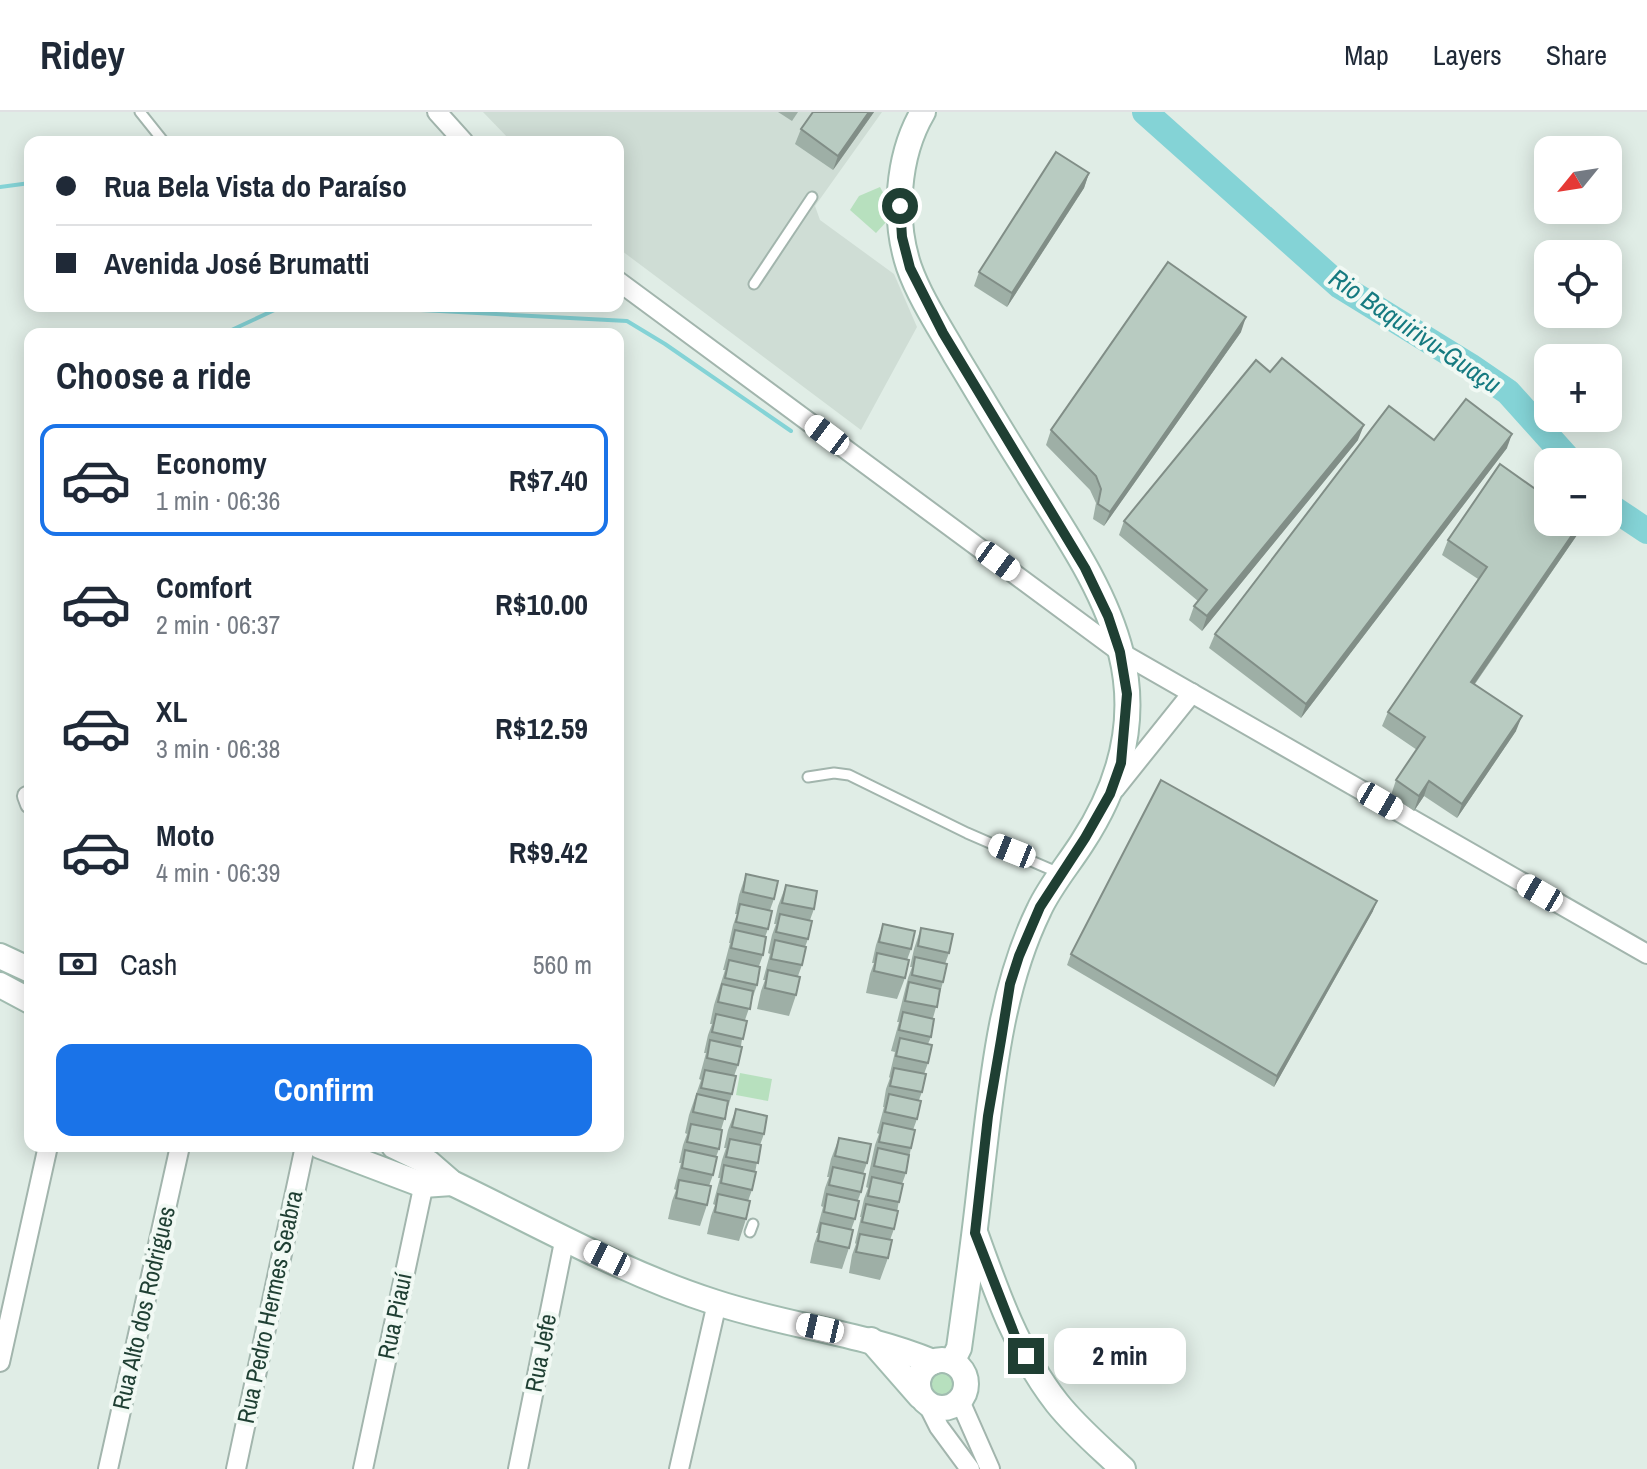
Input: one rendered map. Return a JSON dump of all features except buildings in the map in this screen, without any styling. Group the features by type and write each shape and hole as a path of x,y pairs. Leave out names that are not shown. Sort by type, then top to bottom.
{"main road":[{"path":"871,1340 924,1400 945,1409 959,1348 988,1116 1010,984 1040,907 1110,794 1121,763 1126,728 1127,694 1120,652 1108,616 1085,568 943,333 910,268 902,237 901,178 906,150 923,112"},
{"path":"0,956 24,967"},
{"path":"0,985 24,998"},
{"path":"343,1152 452,1183 629,1269 717,1303 871,1340 953,1376"},
{"path":"401,1152 426,1174"},
{"path":"975,1233 1017,1341 1035,1371 1059,1405 1123,1469"},
{"path":"953,1376 976,1297 989,1270"},
{"path":"924,1400 918,1388 921,1372 953,1376"}],"street":[{"path":"437,112 459,136"},
{"path":"624,285 1120,652 1647,954"},
{"path":"1110,794 1192,693"},
{"path":"0,1362 47,1152"},
{"name":"Rua Alto dos Rodrigues","path":"108,1469 179,1152"},
{"name":"Rua Pedro Hermes Seabra","path":"236,1469 304,1152"},
{"name":"Rua Piauí","path":"363,1469 426,1174"},
{"name":"Rua Jefe","path":"518,1469 565,1237"},
{"path":"679,1469 717,1303"},
{"path":"953,1376 990,1469"},
{"path":"924,1400 939,1427 970,1469"}],"lane":[{"path":"140,112 159,136"},
{"path":"754,284 812,197"},
{"path":"808,777 834,773 849,775 967,833 1062,874"}],"shaded area":[{"path":"483,112 882,112 815,206 820,220 894,274 917,327 861,430 624,252 624,136 506,136"}],"green space":[{"path":"880,187 886,198 887,221 876,233 850,210 859,196"},
{"path":"740,1073 772,1079 768,1101 736,1095"},
{"path":"940,1371 950,1375 954,1385 950,1395 940,1399 930,1395 926,1385 930,1375"}],"waterway":[{"name":"Rio Baquirivu-Guaçu","path":"1145,112 1340,286 1508,392 1558,448"},
{"path":"0,187 24,184"},
{"path":"236,328 270,312"},
{"path":"458,312 627,321 791,431"},
{"name":"Rio Baquirivu-Guaçu","path":"1622,514 1647,531"}],"route":[{"path":"900,206 902,237 910,268 943,333 1085,568 1108,616 1120,652 1127,694 1121,763 1110,794 1040,907 1019,956 1010,984 988,1116 975,1233 1017,1341 1026,1356"}]}
